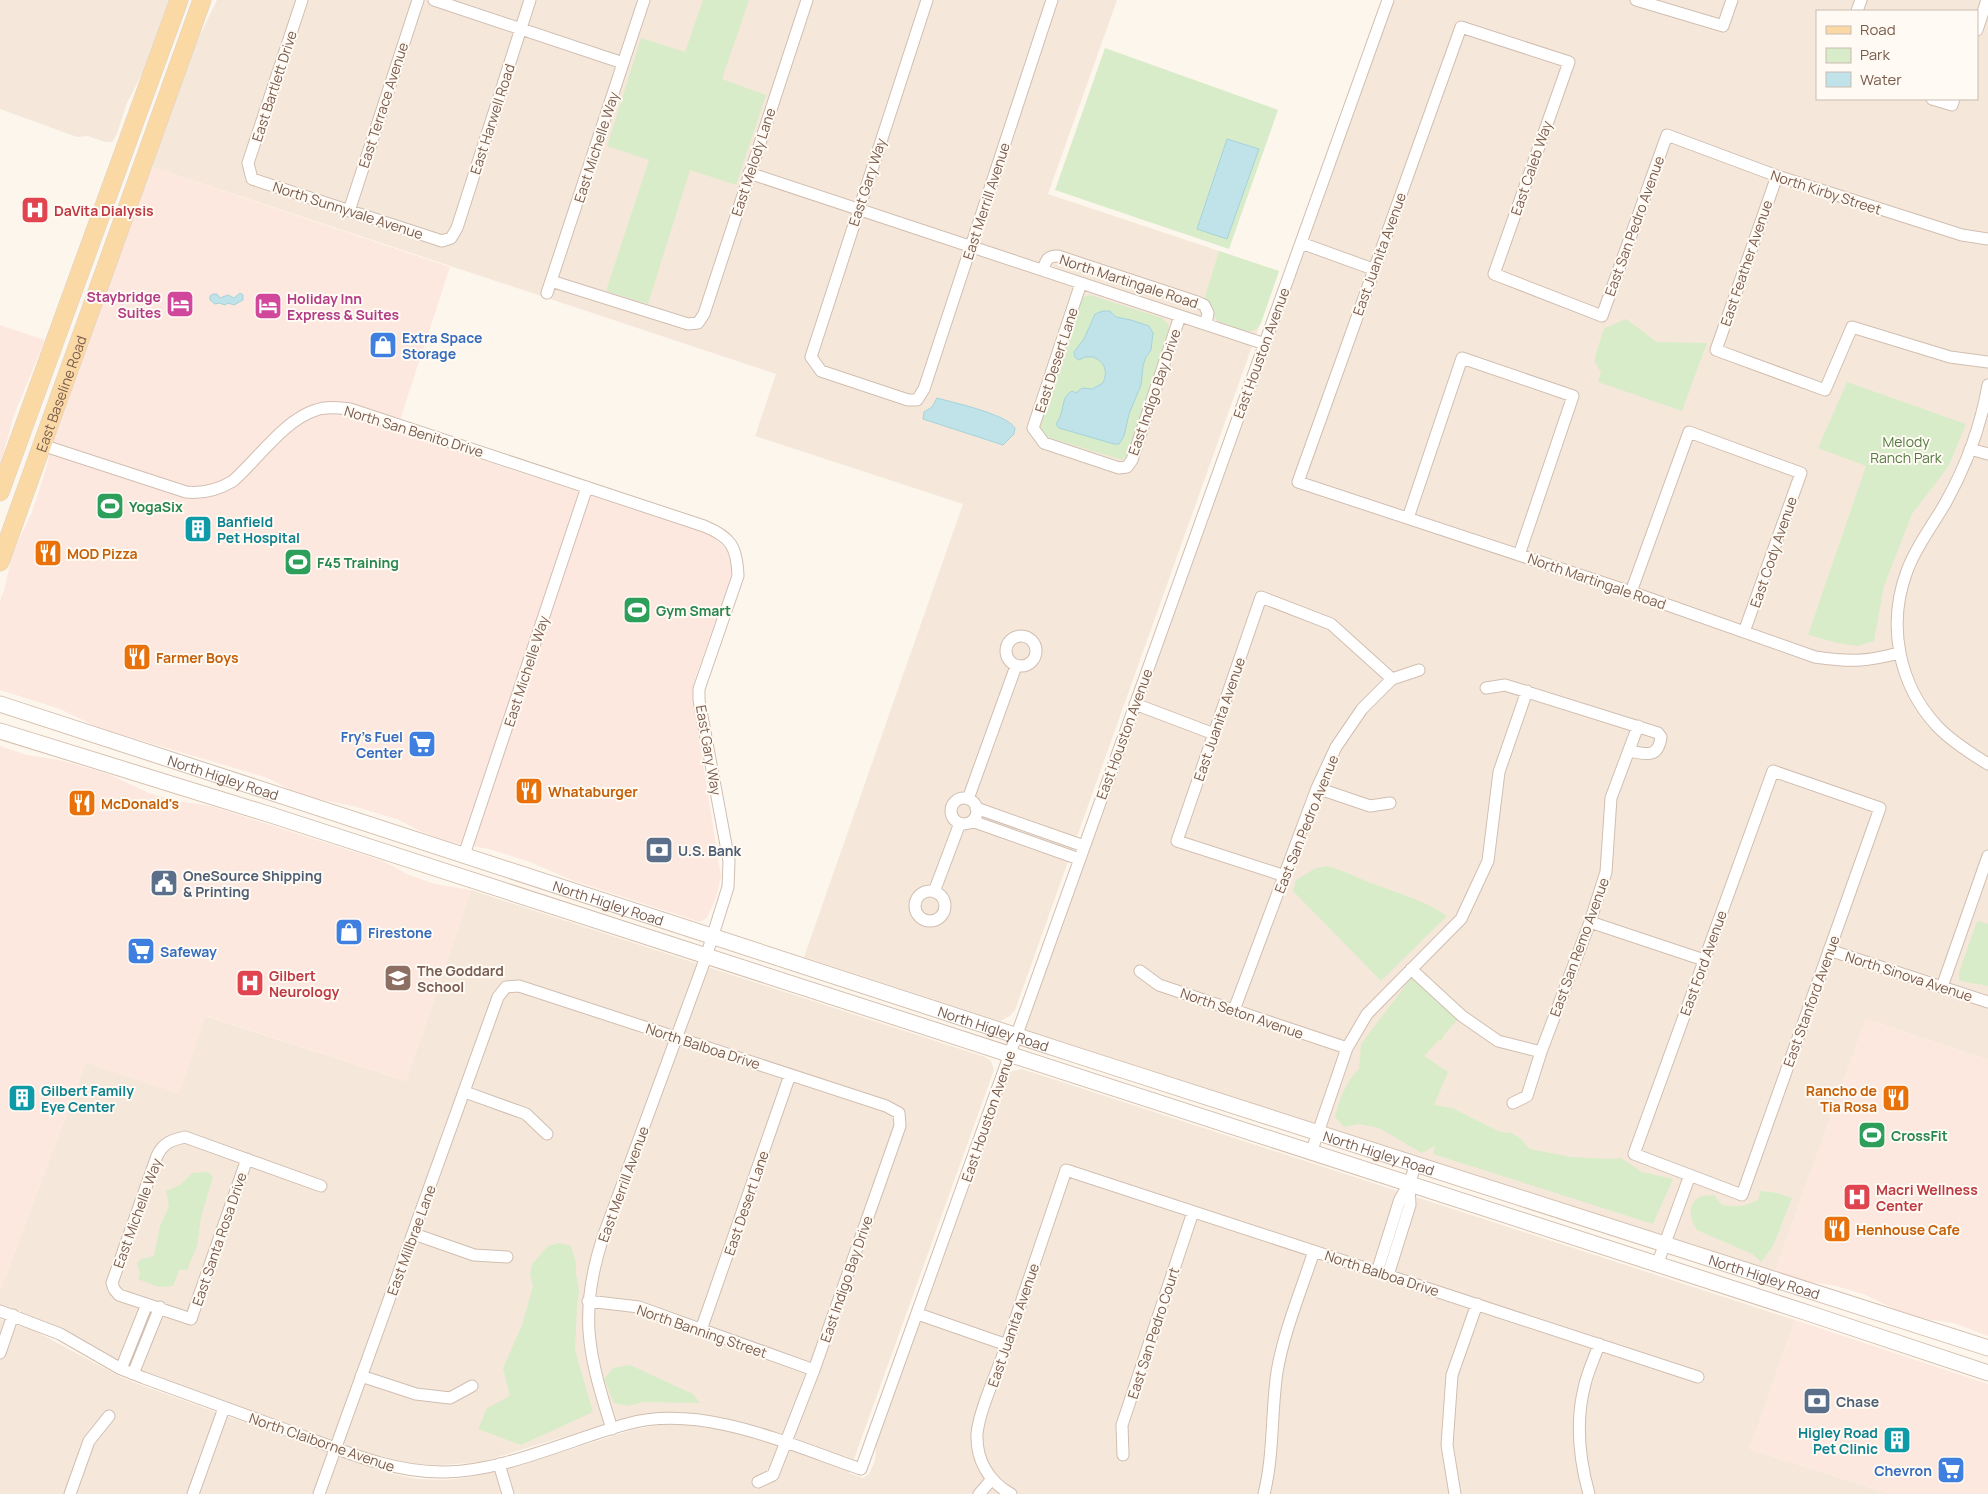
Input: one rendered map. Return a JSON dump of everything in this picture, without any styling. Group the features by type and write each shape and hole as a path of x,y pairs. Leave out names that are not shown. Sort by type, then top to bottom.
{"main road":[{"name":"East Baseline Road","path":"0,492 179,0"},
{"name":"East Baseline Road","path":"0,562 202,0"},
{"path":"120,162 141,169"},
{"path":"21,437 42,445"},
{"name":"North Higley Road","path":"0,704 464,855 1009,1055 1988,1373"},
{"name":"North Higley Road","path":"0,731 458,876 1016,1034 1988,1348"},
{"path":"194,791 201,769"},
{"path":"458,876 464,855"},
{"path":"1809,1314 1816,1293"}],"street":[{"name":"East Bartlett Drive","path":"249,172 248,163 302,0"},
{"name":"East Terrace Avenue","path":"348,211 418,0"},
{"path":"434,0 623,63"},
{"name":"East Harwell Road","path":"451,238 457,228 530,0"},
{"name":"East Michelle Way","path":"547,293 644,0"},
{"name":"East Melody Lane","path":"551,281 688,324 698,323 704,314 807,0"},
{"name":"East Gary Way","path":"917,400 908,400 821,371 814,364 811,357 927,0"},
{"name":"East Merrill Avenue","path":"917,400 924,389 972,247 1052,0"},
{"name":"East Houston Avenue","path":"861,1469 1388,0"},
{"path":"1636,0 1723,26 1732,0"},
{"path":"1978,28 1985,14 1987,0"},
{"name":"East Juanita Avenue","path":"1298,482 1461,27 1569,62"},
{"name":"East Caleb Way","path":"1569,62 1494,274 1602,316"},
{"path":"1939,100 1953,102"},
{"name":"North Kirby Street","path":"1667,135 1776,176 1962,235 1988,239"},
{"name":"East San Pedro Avenue","path":"1602,316 1667,135"},
{"name":"North Sunnyvale Avenue","path":"249,172 252,179 348,211 442,241 451,238"},
{"name":"North Martingale Road","path":"749,173 1265,344"},
{"name":"East Feather Avenue","path":"1776,176 1716,350 1825,390 1852,327 1950,357 1988,362"},
{"path":"1302,242 1373,269"},
{"name":"North Martingale Road","path":"1043,270 1046,260 1050,256 1058,256 1197,302 1204,305 1208,313 1206,324"},
{"name":"East Desert Lane","path":"1081,283 1033,428 1044,443 1118,468 1127,467"},
{"name":"East Indigo Bay Drive","path":"1127,467 1132,460 1180,316"},
{"path":"1408,518 1462,358 1573,396 1520,555"},
{"path":"1988,384 1970,449 1953,489 1916,551 1905,576 1897,614 1898,654 1909,683 1932,720 1951,739 1988,764"},
{"name":"North San Benito Drive","path":"42,445 186,492 202,493 233,481 296,420 316,410 332,407 350,409 704,526 722,533 730,542 738,557"},
{"name":"East Cody Avenue","path":"1631,592 1690,432 1801,472 1744,632"},
{"path":"1970,449 1988,454"},
{"name":"North Martingale Road","path":"1298,482 1631,592 1815,657 1845,661 1871,660 1898,654"},
{"name":"East Michelle Way","path":"464,855 587,487"},
{"name":"East Gary Way","path":"710,946 728,887 730,872 699,700 699,689 738,576 738,557"},
{"name":"East Juanita Avenue","path":"1285,876 1177,841 1261,597 1332,624 1392,679"},
{"path":"1016,666 972,803 976,815 972,821 966,824 960,824 951,815 951,807 960,799 972,803 1084,846"},
{"name":"East San Pedro Avenue","path":"1234,1010 1317,788 1336,747 1357,717 1392,679 1419,670"},
{"path":"1486,688 1505,685 1527,691 1638,726 1658,733 1661,737 1655,752 1647,754 1629,751"},
{"path":"1311,1152 1347,1048 1367,1014 1461,919 1488,861 1499,772 1527,691"},
{"path":"1135,704 1214,734"},
{"name":"East San Remo Avenue","path":"1513,1103 1527,1096 1541,1052 1590,922 1606,872 1611,798 1638,726"},
{"name":"East Stanford Avenue","path":"1690,1175 1742,1195 1880,808 1772,771"},
{"name":"East Ford Avenue","path":"1690,1175 1634,1154 1772,771"},
{"path":"1317,788 1370,806 1390,803"},
{"path":"972,821 1079,859"},
{"path":"934,892 960,824"},
{"path":"1942,988 1988,856"},
{"path":"1590,922 1704,960"},
{"name":"East Merrill Avenue","path":"612,1429 590,1353 588,1301 591,1279 602,1240 710,946"},
{"name":"North Sinova Avenue","path":"1829,950 1988,1002"},
{"path":"1411,969 1462,1016 1498,1041 1541,1052"},
{"name":"North Seton Avenue","path":"1140,971 1159,985 1347,1048"},
{"name":"North Balboa Drive","path":"506,987 519,986 886,1106 899,1113"},
{"name":"East Millbrae Lane","path":"318,1494 414,1234 498,997 506,987"},
{"name":"East Desert Lane","path":"701,1330 790,1075"},
{"path":"465,1092 526,1114 547,1134"},
{"name":"East Indigo Bay Drive","path":"758,1482 773,1475 814,1370 900,1126 899,1113"},
{"name":"East Michelle Way","path":"147,1304 120,1295 114,1290 112,1282 161,1147 170,1140 185,1136 247,1159"},
{"path":"247,1159 321,1186"},
{"name":"East Santa Rosa Drive","path":"160,1307 191,1319 247,1159"},
{"path":"1382,1274 1410,1205 1409,1184 1416,1164"},
{"name":"East Juanita Avenue","path":"992,1480 982,1465 978,1451 977,1434 981,1416 1066,1170"},
{"name":"North Balboa Drive","path":"1066,1170 1698,1376"},
{"path":"1657,1265 1690,1175"},
{"name":"East San Pedro Court","path":"1123,1455 1122,1425 1193,1212"},
{"path":"414,1234 474,1255 507,1257"},
{"path":"1264,1494 1269,1476 1273,1412 1282,1349 1314,1251"},
{"name":"North Banning Street","path":"588,1301 639,1307 814,1370"},
{"path":"121,1369 147,1304 160,1307 133,1374"},
{"path":"1454,1494 1447,1445 1452,1375 1477,1304"},
{"name":"North Claiborne Avenue","path":"0,1311 60,1334 133,1374 389,1466 425,1472 463,1471 499,1464 628,1424 657,1419 686,1418 722,1423 861,1469"},
{"path":"918,1314 1007,1345"},
{"path":"0,1353 14,1315"},
{"path":"1589,1494 1582,1469 1579,1440 1580,1411 1585,1384 1599,1344"},
{"path":"361,1376 416,1394 450,1398 472,1386"},
{"path":"193,1494 224,1408"},
{"path":"70,1494 89,1441 109,1416"},
{"path":"499,1464 508,1494"},
{"path":"979,1494 992,1480 1011,1494"}],"shaded area":[{"path":"0,0 169,0 147,64 127,103 116,136 112,142 105,142 88,136 77,137 0,109"},
{"path":"217,0 1117,0 1048,194 1279,271 1015,1010 1010,1016 1000,1021 804,957 963,504 755,436 776,374 152,167 197,41"},
{"path":"1388,0 1988,0 1988,1060 1866,1019 1775,1271 1027,1038 1021,1021"},
{"path":"152,167 450,267 396,432 711,535 726,549 732,558 733,571 694,682 693,701 721,876 716,898 707,918 700,922 574,881 530,862 489,849 450,842 422,832 399,820 353,806 317,799 294,792 268,778 99,728 60,709 0,690 0,601 12,554 32,512 55,432"},
{"path":"0,325 45,340 14,415 0,466"},
{"path":"0,746 27,755 60,760 108,774 149,793 177,801 211,806 383,861 409,875 435,884 471,890 406,1081 206,1016 179,1093 86,1062 0,1291"},
{"path":"471,890 985,1057 991,1061 994,1070 849,1473 863,1478 869,1474 875,1461 876,1445 1008,1077 1012,1071 1022,1069 1795,1320 1750,1449 1890,1494 0,1494 0,1319 35,1331 123,1378 149,1388 370,1467 418,1479 445,1480 470,1477 521,1465 635,1429 671,1423 668,1413 646,1414 626,1418 481,1462 428,1466 401,1463 385,1459 150,1374 105,1354 56,1326 0,1305 0,1291 86,1062 179,1093 205,1016 406,1081"},
{"path":"1866,1019 1988,1060 1988,1336 1954,1323 1926,1319 1897,1310 1863,1294 1836,1286 1805,1281 1775,1271"},
{"path":"1795,1320 1988,1384 1988,1494 1890,1494 1750,1449"}],"green space":[{"path":"703,0 749,0 722,79 766,95 736,185 690,170 648,304 606,291 649,160 607,146 641,38 685,52"},
{"path":"1105,48 1278,110 1229,249 1055,190"},
{"path":"1219,251 1279,271 1261,323 1254,330 1247,331 1219,322 1204,300"},
{"path":"1090,295 1162,318 1168,324 1169,329 1128,455 1122,460 1044,436 1039,426 1081,302 1083,297"},
{"path":"1626,319 1657,342 1707,343 1682,411 1598,382 1601,372 1595,363 1595,357 1603,331 1605,328"},
{"name":"Melody Ranch Park","path":"1847,382 1966,424 1948,467 1912,514 1884,586 1874,641 1858,646 1808,635 1866,466 1818,448"},
{"path":"1326,866 1413,898 1447,916 1381,981 1293,891 1296,880 1316,868"},
{"path":"1978,921 1988,924 1988,986 1959,980 1959,972"},
{"path":"1411,978 1459,1018 1441,1041 1439,1040 1424,1056 1448,1072 1434,1105 1452,1108 1500,1132 1511,1133 1520,1138 1530,1149 1571,1157 1621,1158 1642,1172 1673,1179 1653,1224 1433,1154 1435,1146 1422,1153 1379,1128 1359,1124 1344,1127 1335,1117 1350,1079 1359,1069 1361,1044"},
{"path":"208,1172 213,1177 201,1217 197,1246 187,1270 179,1270 173,1286 158,1287 138,1279 140,1273 137,1264 141,1259 154,1256 160,1226 169,1206 166,1191 180,1185 192,1173"},
{"path":"1760,1191 1777,1193 1792,1198 1773,1246 1761,1262 1752,1254 1697,1230 1692,1218 1691,1209 1694,1201 1700,1197 1714,1195 1722,1205 1741,1206 1759,1199"},
{"path":"559,1243 571,1246 576,1263 579,1291 575,1350 593,1412 521,1445 478,1429 487,1408 510,1396 503,1368 522,1325 533,1286 530,1275 532,1264 548,1246"},
{"path":"630,1365 693,1394 700,1403 644,1402 628,1406 614,1403 604,1379 613,1368"}],"water":[{"path":"1227,139 1259,149 1227,239 1197,229"},
{"path":"240,293 243,295 243,300 234,305 228,303 225,305 215,304 210,300 210,296 213,294 217,294 220,298 228,295 234,298"},
{"path":"1110,311 1116,317 1149,326 1153,333 1151,350 1143,366 1141,385 1129,414 1124,436 1119,444 1059,428 1056,424 1068,394 1072,391 1076,393 1082,388 1092,389 1103,383 1105,371 1103,364 1093,357 1085,357 1079,360 1075,357 1074,352 1084,339 1095,314"},
{"path":"937,398 1002,418 1015,428 1014,434 1003,445 923,419 924,412 932,407"}],"place":[{"name":"DaVita Dialysis","path":"35,210"},
{"name":"Staybridge Suites","path":"180,304"},
{"name":"Holiday Inn Express & Suites","path":"268,306"},
{"name":"Extra Space Storage","path":"383,345"},
{"name":"YogaSix","path":"110,506"},
{"name":"Banfield Pet Hospital","path":"198,529"},
{"name":"MOD Pizza","path":"48,553"},
{"name":"F45 Training","path":"298,562"},
{"name":"Gym Smart","path":"637,610"},
{"name":"Farmer Boys","path":"137,657"},
{"name":"Fry's Fuel Center","path":"422,744"},
{"name":"Whataburger","path":"529,791"},
{"name":"McDonald's","path":"82,803"},
{"name":"U.S. Bank","path":"659,850"},
{"name":"OneSource Shipping & Printing","path":"164,883"},
{"name":"Firestone","path":"349,932"},
{"name":"Safeway","path":"141,951"},
{"name":"The Goddard School","path":"398,978"},
{"name":"Gilbert Neurology","path":"250,983"},
{"name":"Gilbert Family Eye Center","path":"22,1098"},
{"name":"Rancho de Tia Rosa","path":"1896,1098"},
{"name":"CrossFit","path":"1872,1135"},
{"name":"Macri Wellness Center","path":"1857,1197"},
{"name":"Henhouse Cafe","path":"1837,1229"},
{"name":"Chase","path":"1817,1401"},
{"name":"Higley Road Pet Clinic","path":"1897,1440"},
{"name":"Chevron","path":"1951,1470"}]}
